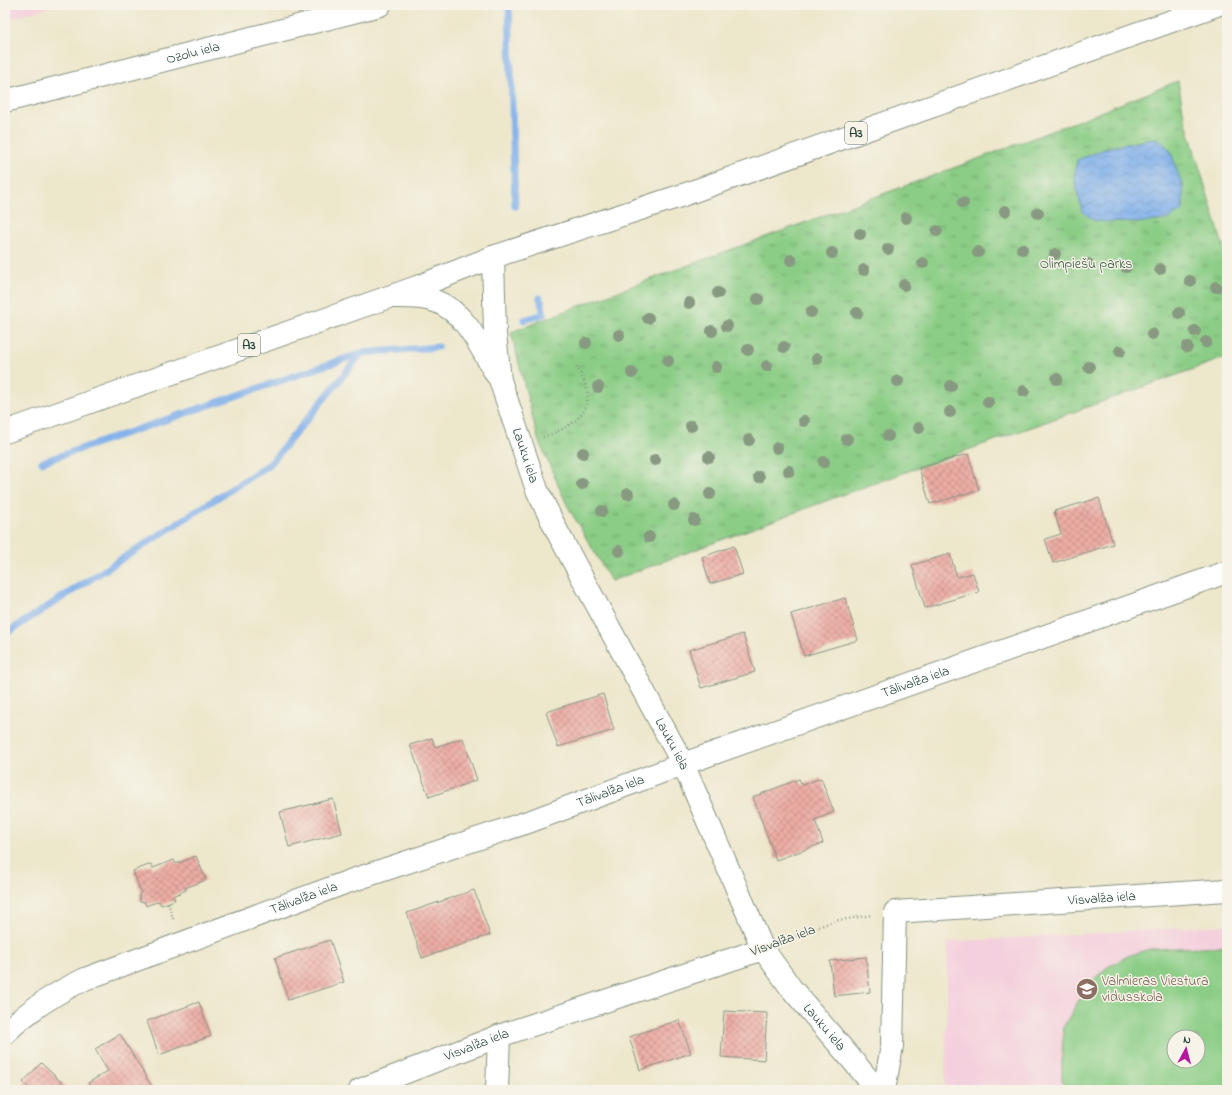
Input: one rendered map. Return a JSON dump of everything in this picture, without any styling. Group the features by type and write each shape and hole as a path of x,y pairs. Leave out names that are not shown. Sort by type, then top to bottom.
{"main road":[{"name":"Ozolu iela","path":"5,101 380,5"},
{"name":"A3","path":"5,432 387,297 493,257 683,195 1217,5"},
{"path":"493,257 493,312 500,380"},
{"path":"387,297 412,297 434,300 448,307 460,317 469,329 500,380"},
{"name":"Lauku iela","path":"500,380 537,490 558,533 683,764 763,949 791,988 870,1081 875,1090"},
{"name":"Tālivalža iela","path":"5,1033 37,1005 62,990 85,979 350,881 531,821 683,764 1227,572"},
{"name":"Visvalža iela","path":"895,912 1227,890"},
{"path":"884,1090 892,1046 895,912"},
{"name":"Visvalža iela","path":"360,1090 500,1036 763,949"},
{"path":"497,1090 500,1036"}],"path":[{"path":"521,442 561,431 577,421 585,408 589,393 585,379 576,366"},
{"name":"Visvalža iela","path":"763,949 834,921 895,912"}],"shaded area":[{"path":"5,5 57,5 5,20"},
{"name":"Valmieras Viestura vidusskola","path":"1227,925 1227,1090 945,1090 948,942"}],"green space":[{"name":"Olimpiešu parks","path":"1178,81 1184,116 1227,259 1227,357 842,495 611,581 567,505 538,439 511,332 1012,146"},
{"path":"1227,946 1227,1090 1064,1090 1062,1081 1062,1055 1064,1026 1087,986 1106,968 1128,956 1150,949"}],"water":[{"path":"1158,138 1170,150 1183,187 1183,210 1166,220 1136,223 1095,221 1082,211 1074,178 1077,160 1110,147"}],"building":[{"path":"968,454 979,490 930,504 919,468"},
{"path":"1099,498 1113,544 1053,563 1045,539 1061,534 1054,511"},
{"path":"734,546 743,574 710,584 702,557"},
{"path":"950,554 957,577 973,573 979,592 925,608 912,565"},
{"path":"845,598 858,640 804,656 791,614"},
{"path":"743,634 755,672 701,688 689,650"},
{"path":"603,694 614,730 558,747 546,712"},
{"path":"432,738 435,747 463,738 477,780 429,797 410,745"},
{"path":"821,778 834,812 815,820 823,843 776,860 753,797 799,779 802,785"},
{"path":"333,799 342,833 289,847 280,812"},
{"path":"196,856 206,880 185,888 186,890 173,896 175,900 161,905 159,901 146,906 145,902 140,901 139,896 141,892 133,871 151,864 153,868 174,860 176,864"},
{"path":"474,890 490,935 422,958 407,913"},
{"path":"330,940 344,982 288,1000 275,958"},
{"path":"866,957 870,992 834,996 830,961"},
{"path":"199,1002 211,1036 159,1055 147,1021"},
{"path":"724,1011 767,1013 764,1060 721,1057"},
{"path":"679,1020 691,1053 640,1070 629,1037"},
{"path":"120,1034 154,1090 92,1090 88,1083 108,1071 95,1049"},
{"path":"41,1063 70,1090 31,1090 23,1082"}],"waterway":[{"path":"509,5 515,206"},
{"path":"524,320 544,314 540,298"},
{"path":"42,462 362,353 438,347"},
{"path":"5,634 270,464 362,353"}],"place":[{"name":"Valmieras Viestura vidusskola","path":"1087,989"}]}
